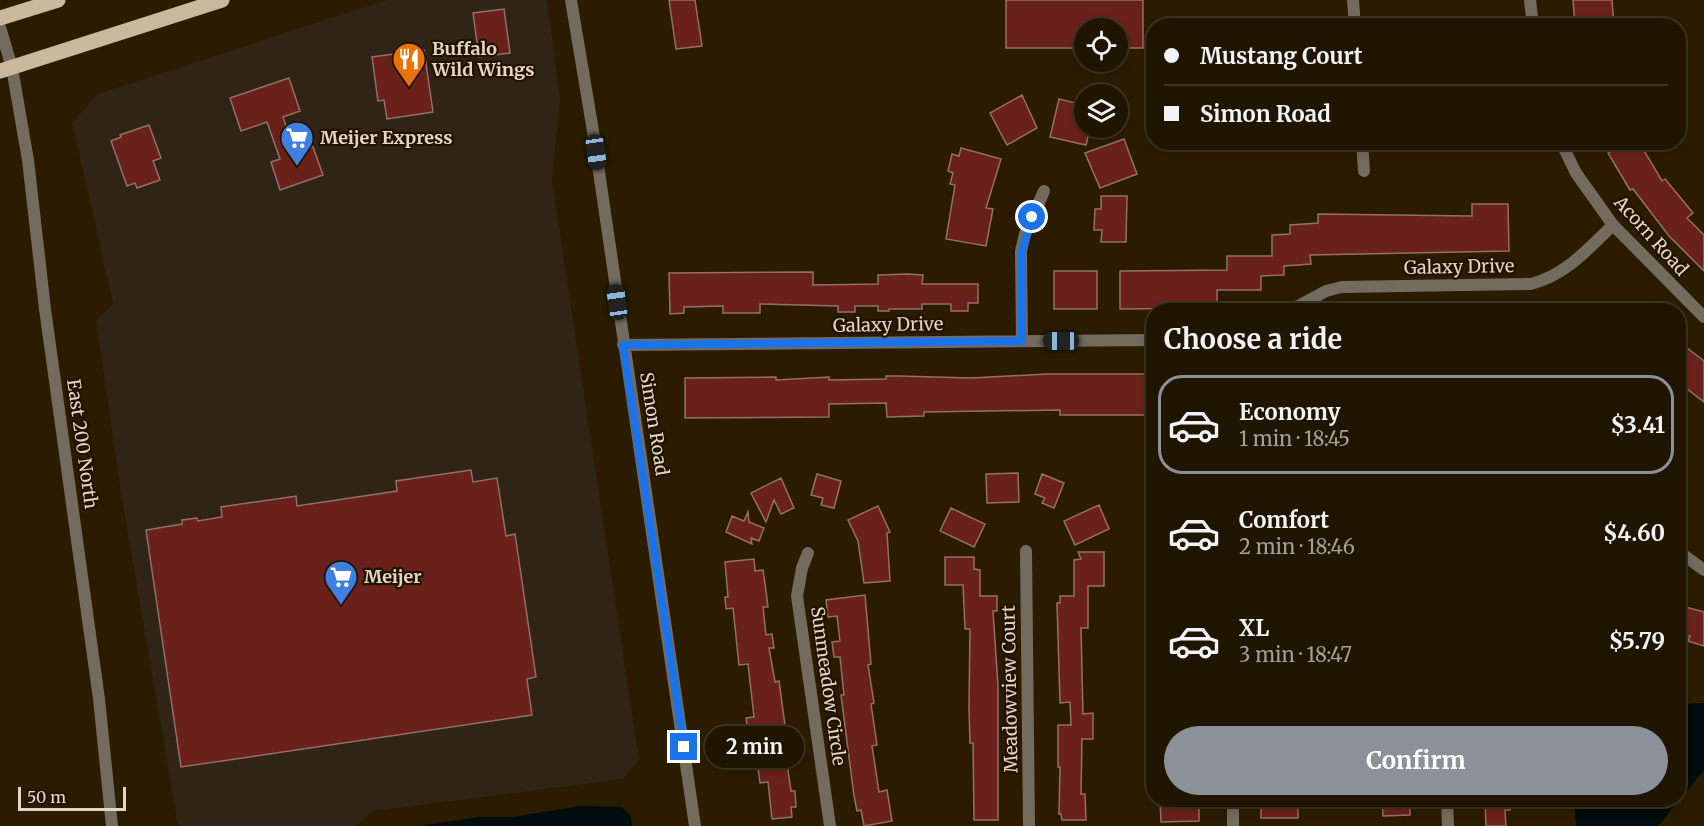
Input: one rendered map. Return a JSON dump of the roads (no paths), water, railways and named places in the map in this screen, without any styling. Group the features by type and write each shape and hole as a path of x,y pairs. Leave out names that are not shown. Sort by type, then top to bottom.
{"main road":[{"path":"0,18 58,0"},
{"path":"6,69 222,0"}],"street":[{"name":"Simon Road","path":"571,0 594,131 623,345 695,822"},
{"path":"1353,0 1354,18"},
{"path":"1530,0 1532,18"},
{"name":"East 200 North","path":"0,27 6,69 28,160 45,309 99,699 112,826"},
{"path":"1363,150 1364,171"},
{"name":"Acorn Road","path":"1565,150 1576,173 1613,225 1704,317"},
{"path":"1022,341 1022,251 1025,234 1044,191"},
{"name":"Galaxy Drive","path":"1304,303 1326,291 1342,287 1531,284 1550,279 1562,272 1613,225"},
{"name":"Galaxy Drive","path":"623,345 1146,340"},
{"name":"Meadowview Court","path":"1026,552 1029,826"},
{"name":"Sunmeadow Circle","path":"808,553 802,568 797,596 830,826"},
{"path":"1686,557 1704,570"},
{"path":"1233,807 1233,826"},
{"path":"1447,807 1448,826"}],"place":[{"name":"Buffalo Wild Wings","path":"409,88"},
{"name":"Meijer Express","path":"297,167"},
{"name":"Meijer","path":"341,606"}]}
